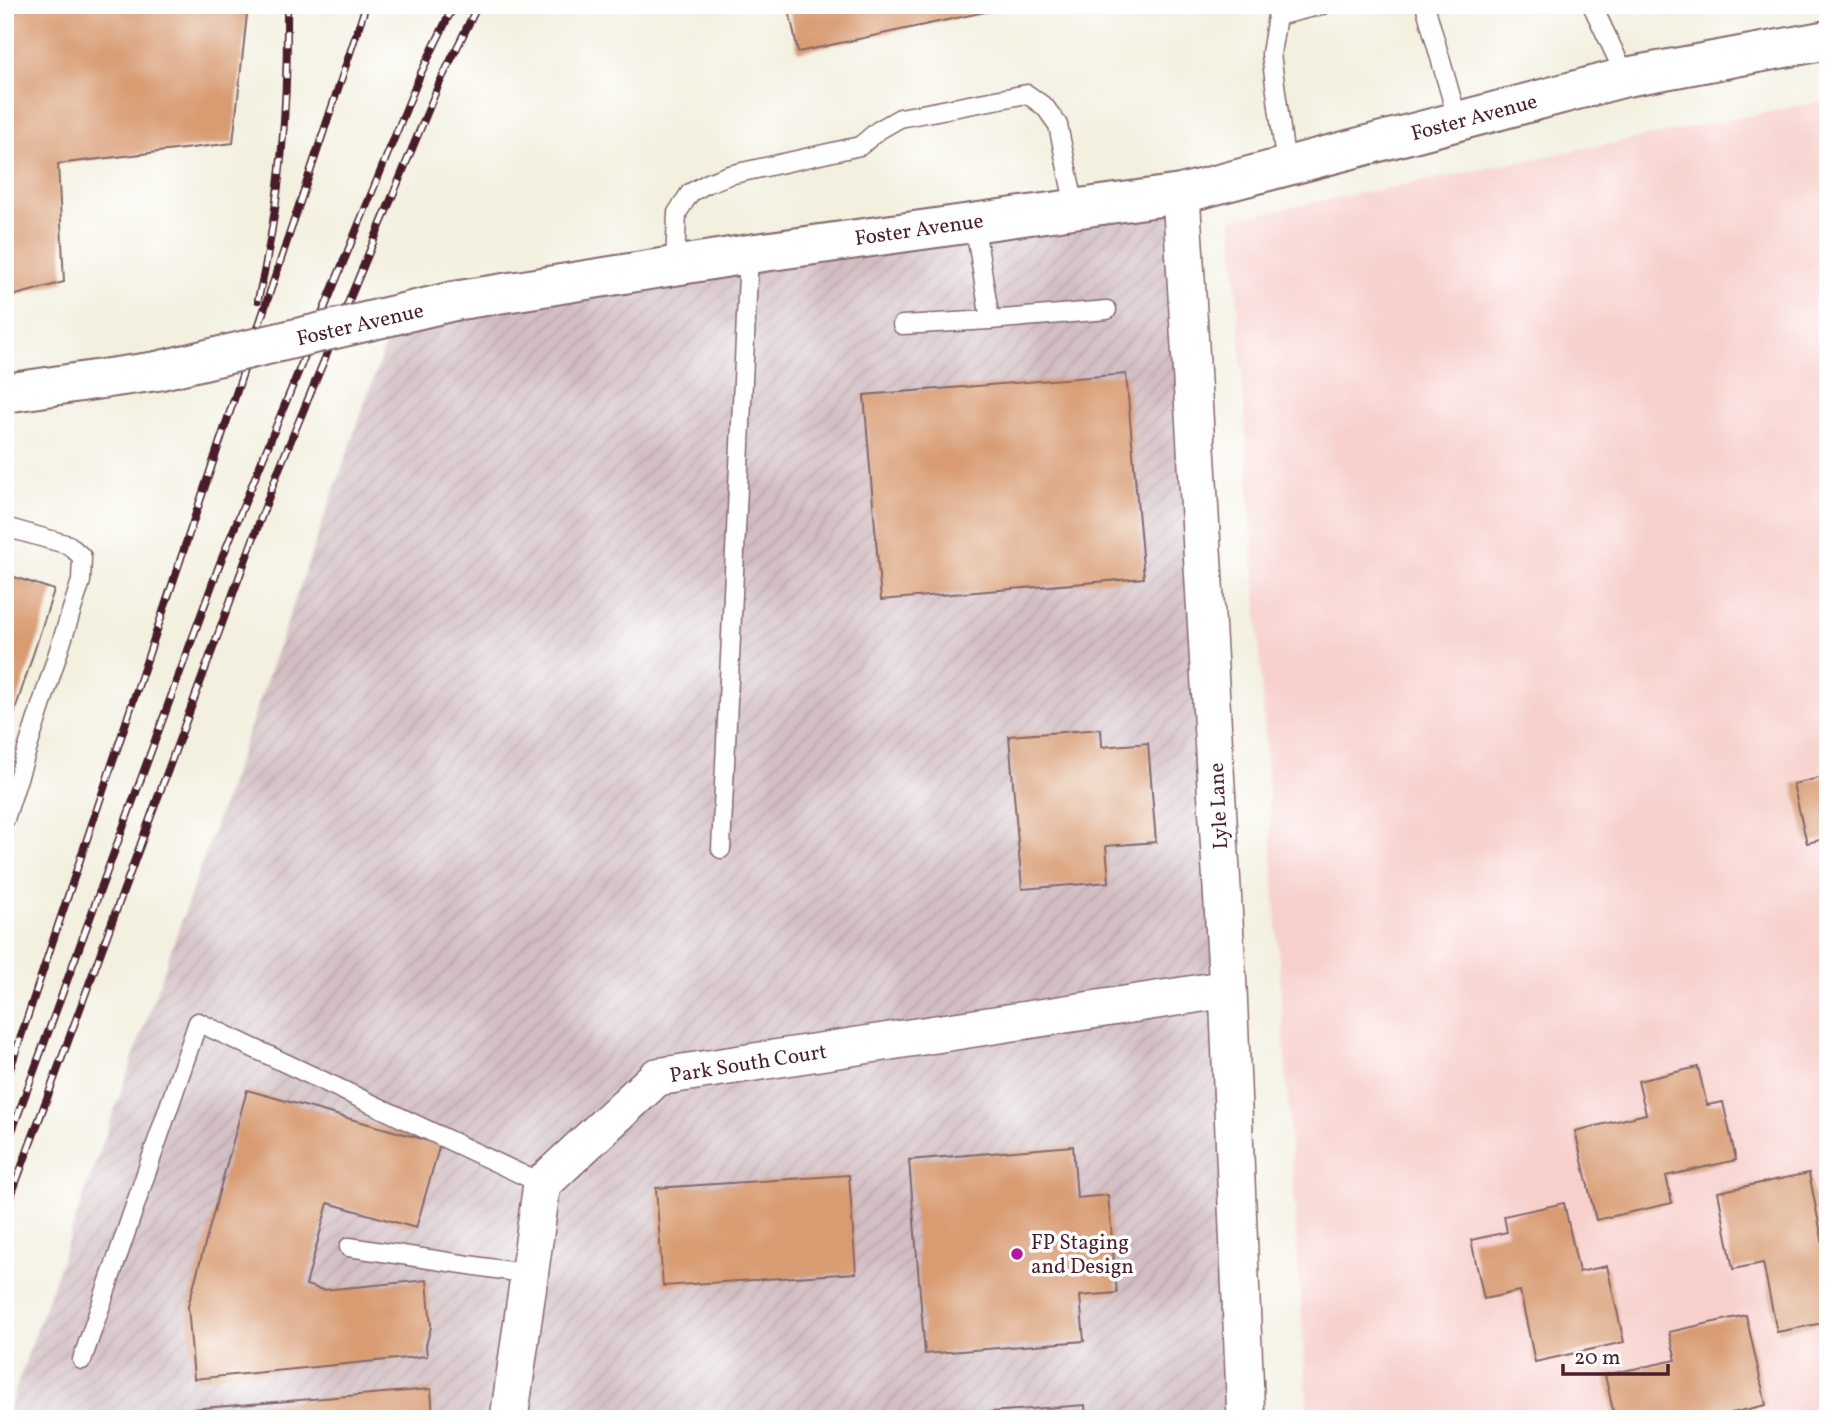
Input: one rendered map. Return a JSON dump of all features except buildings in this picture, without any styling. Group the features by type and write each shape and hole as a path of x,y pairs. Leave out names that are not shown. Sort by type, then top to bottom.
{"main road":[{"name":"Foster Avenue","path":"5,393 157,372 454,302 750,254 1181,194 1626,77 1828,40"}],"street":[{"name":"Lyle Lane","path":"1181,194 1228,989 1246,1419"},
{"name":"Park South Court","path":"542,1184 657,1077 1228,989"},
{"path":"509,1419 542,1184"}],"lane":[{"path":"1286,166 1271,54 1277,16 1322,5"},
{"path":"1425,5 1458,121"},
{"path":"1592,5 1626,77"},
{"path":"675,266 677,214 690,193 708,183 729,175 860,146 879,130 900,118 1027,94 1045,107 1058,124 1074,208"},
{"path":"974,221 990,320"},
{"path":"721,849 750,254"},
{"path":"902,325 1107,310"},
{"path":"5,527 69,545 82,557 81,581 5,819"},
{"path":"82,1360 198,1022 542,1184"},
{"path":"349,1247 529,1274"}],"shaded area":[{"path":"1828,100 1828,1419 1308,1419 1232,219"},
{"path":"1181,194 1246,1419 5,1419 396,315"}],"railway":[{"path":"258,300 282,154 287,5"},
{"path":"5,1084 366,5"},
{"path":"5,1150 220,563 420,75 454,5"},
{"path":"5,1212 279,469 439,84 478,5"}],"place":[{"name":"FP Staging and Design","path":"1017,1254"}]}
